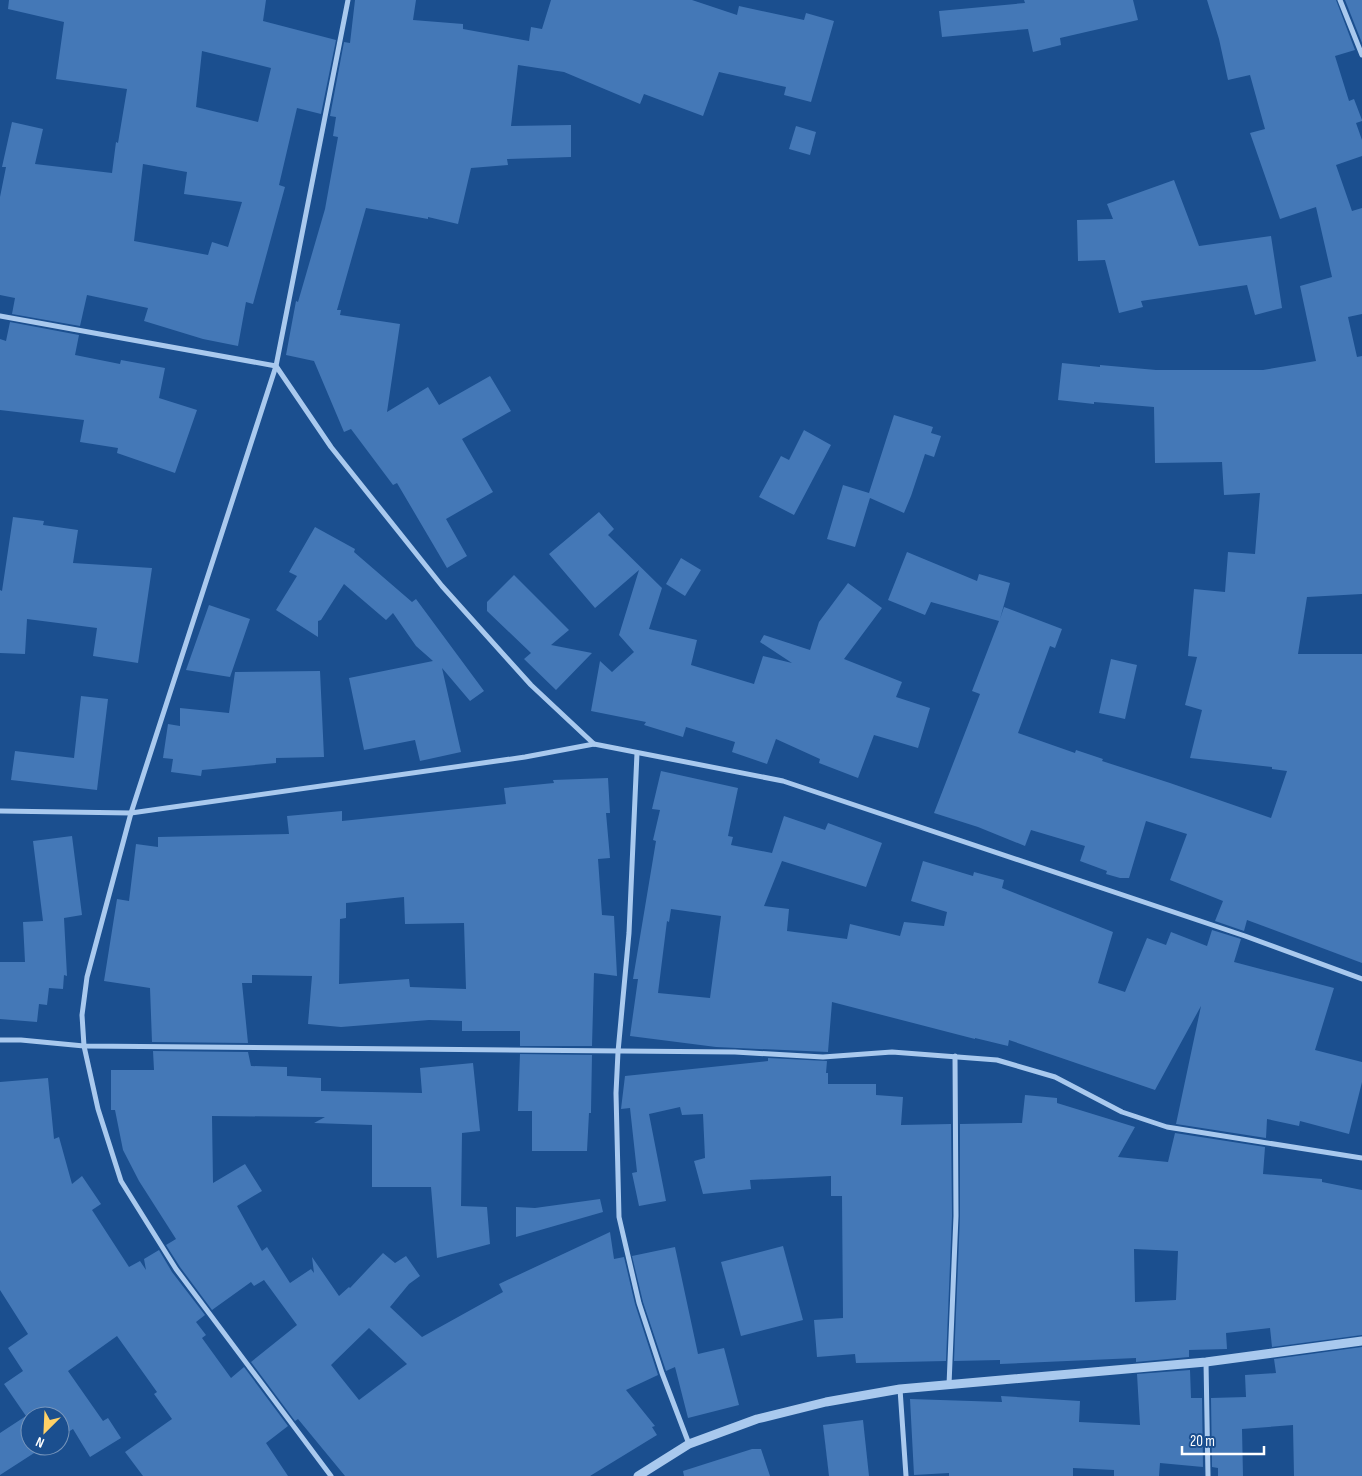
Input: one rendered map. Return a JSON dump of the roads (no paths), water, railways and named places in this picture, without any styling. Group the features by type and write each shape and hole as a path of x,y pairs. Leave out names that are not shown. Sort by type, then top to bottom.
{"street":[{"path":"330,1476 176,1269 121,1181 98,1109 84,1046 82,1015 87,978 130,813 276,366 348,0"},
{"path":"1340,0 1362,55"},
{"path":"0,316 276,366 331,447 442,586 531,685 594,744"},
{"path":"0,811 130,813 525,758 594,744 783,782 1245,936 1362,979"},
{"path":"637,753 629,934 616,1093 619,1217 640,1303 662,1373 689,1444"},
{"path":"0,1040 84,1046 735,1052 823,1057 892,1052 955,1056 997,1060 1055,1077 1122,1112 1168,1127 1362,1158"},
{"path":"949,1385 956,1216 955,1056"},
{"path":"638,1476 689,1444 757,1419 826,1402 900,1389 1206,1362 1362,1341"},
{"path":"1206,1362 1208,1476"},
{"path":"900,1389 906,1476"}]}
